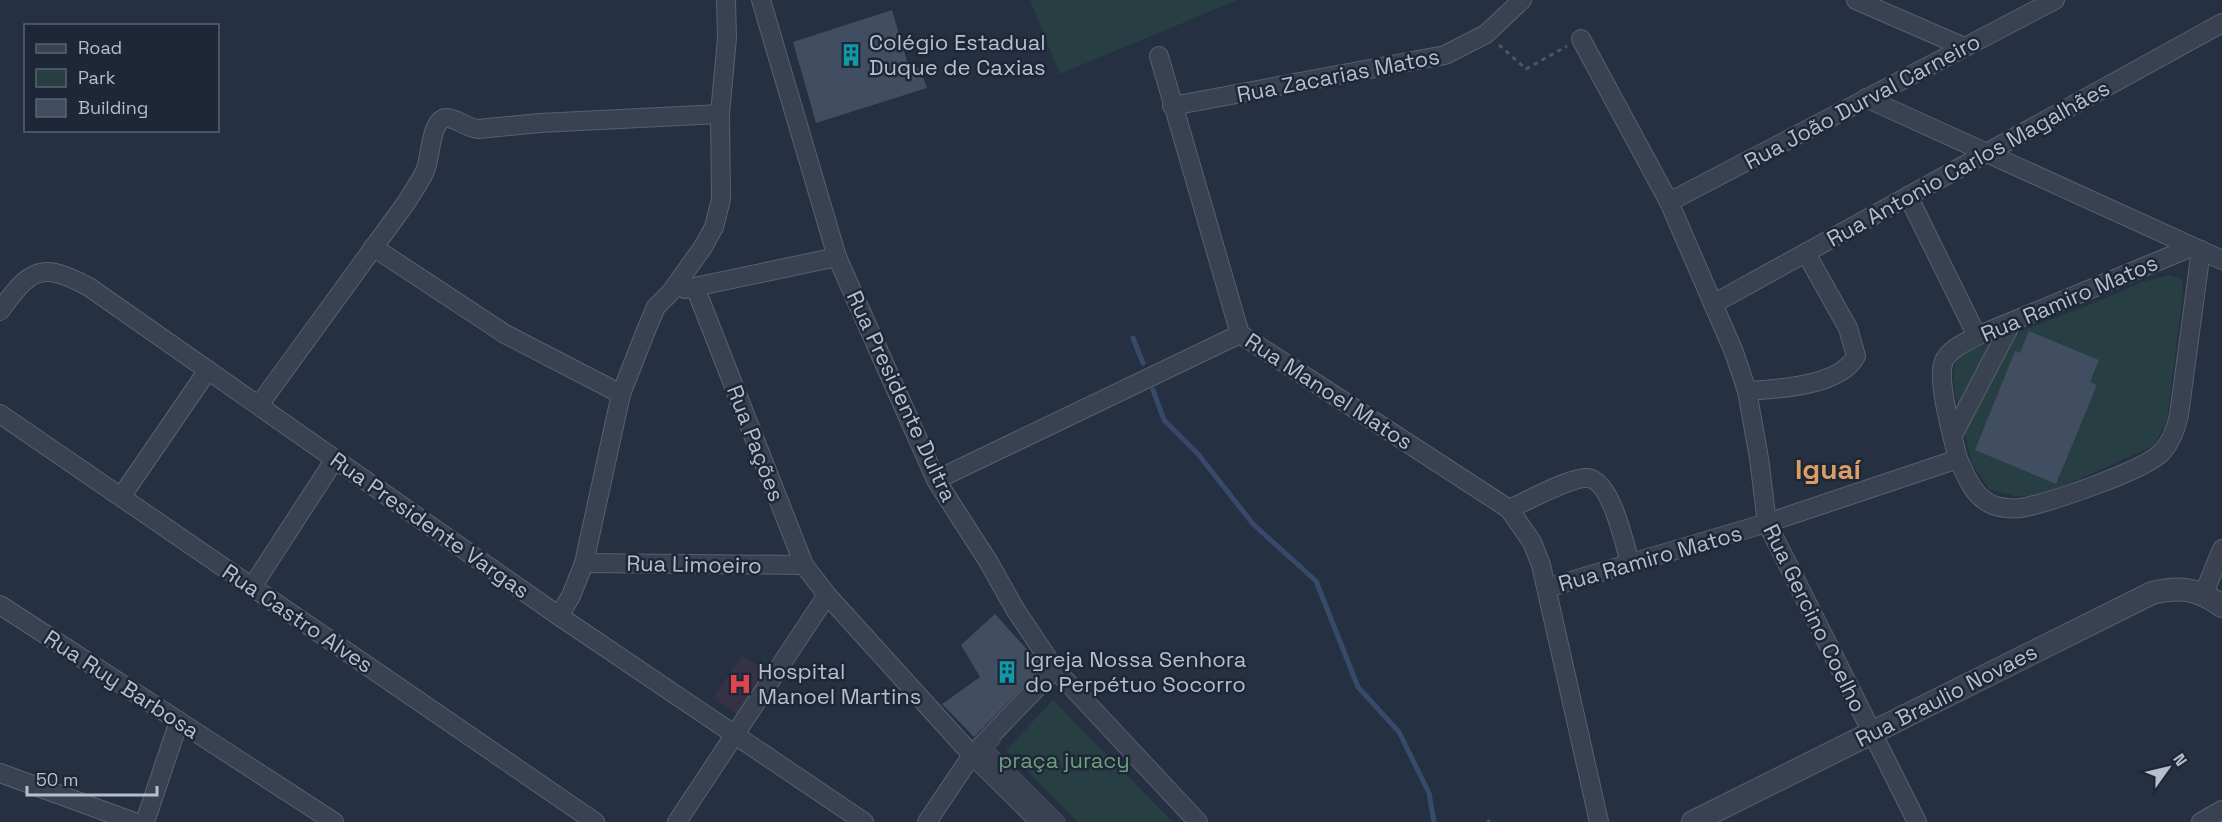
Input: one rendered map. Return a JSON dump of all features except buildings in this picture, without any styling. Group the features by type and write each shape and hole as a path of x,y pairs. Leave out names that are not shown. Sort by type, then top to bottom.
{"street":[{"path":"558,616 571,596 584,563 621,394 656,307 671,292 704,247 714,226 721,199 720,114 727,38 726,0"},
{"name":"Rua Presidente Dultra","path":"761,0 837,257 936,480 988,561 1052,673 1198,822"},
{"name":"Rua Zacarias Matos","path":"1172,106 1445,55 1486,34 1522,0"},
{"path":"1856,0 1964,47"},
{"name":"Rua João Durval Carneiro","path":"1669,202 2055,0"},
{"name":"Rua Antonio Carlos Magalhães","path":"1713,304 2222,23"},
{"name":"Rua Gercino Coelho","path":"1581,39 1669,202 1713,304 1747,392 1759,458 1767,523 1917,822"},
{"name":"Rua Manoel Matos","path":"1160,56 1172,106 1240,334 1509,509"},
{"path":"1866,98 2222,260"},
{"path":"259,405 406,203 426,171 434,131 444,118 450,118 464,126 478,129 540,123 720,114"},
{"path":"1908,196 1977,336"},
{"path":"374,247 505,334 621,394"},
{"name":"Rua Ramiro Matos","path":"2197,248 2179,415 2174,435 2161,453 2140,465 2075,492 2018,508 1995,506 1977,495 1958,459 1942,381 1944,361 1953,350 1977,336 2012,322 2197,248"},
{"path":"1747,392 1829,378 1851,366 1856,356 1848,328 1806,253"},
{"path":"671,292 837,257"},
{"name":"Rua Presidente Vargas","path":"0,311 16,288 33,274 47,270 68,275 89,286 558,616 864,822"},
{"name":"Rua Pações","path":"695,287 804,565 827,595 972,755 1040,822"},
{"path":"1953,435 2012,322"},
{"path":"936,480 1240,334"},
{"path":"121,497 208,370"},
{"name":"Rua Castro Alves","path":"0,414 595,822"},
{"path":"252,587 335,459"},
{"name":"Rua Ramiro Matos","path":"1547,588 1767,523 1958,459"},
{"path":"1599,822 1547,588 1532,542 1509,509 1569,482 1588,478 1599,484 1609,500 1619,523 1630,564"},
{"path":"2213,600 2222,549"},
{"name":"Rua Limoeiro","path":"584,563 804,565"},
{"name":"Rua Braulio Novaes","path":"1693,822 2152,593 2169,589 2213,600"},
{"path":"677,822 827,595"},
{"name":"Rua Ruy Barbosa","path":"0,605 334,822"},
{"path":"927,822 972,755 1052,673"},
{"path":"1052,673 1043,689 984,748 1058,822"},
{"path":"1052,673 1054,679 1192,822"},
{"path":"145,822 179,721"},
{"path":"0,773 134,822"},
{"path":"2201,822 2222,810"}],"path":[{"path":"1486,34 1526,69 1581,39"}],"shaded area":[{"name":"Hospital Manoel Martins","path":"742,655 766,670 737,714 713,698"}],"green space":[{"path":"1030,0 1238,0 1060,74"},
{"path":"2170,275 2182,279 2183,293 2167,420 2154,446 2038,497 2014,496 1989,489 1972,464 1955,393 1953,376 1956,362 1963,353 2094,303 2142,282"},
{"name":"praça juracy","path":"1053,700 1173,822 1078,822 1006,750"}],"waterway":[{"path":"1133,338 1143,363"},
{"path":"1153,390 1164,420 1198,454 1253,524 1316,581 1358,687 1399,732 1429,793 1434,822"}],"place":[{"name":"Colégio Estadual Duque de Caxias","path":"851,55"},
{"name":"Igreja Nossa Senhora do Perpétuo Socorro","path":"1007,672"},
{"name":"Hospital Manoel Martins","path":"740,684"}],"district":[{"name":"Iguaí","path":"1828,469"}]}
